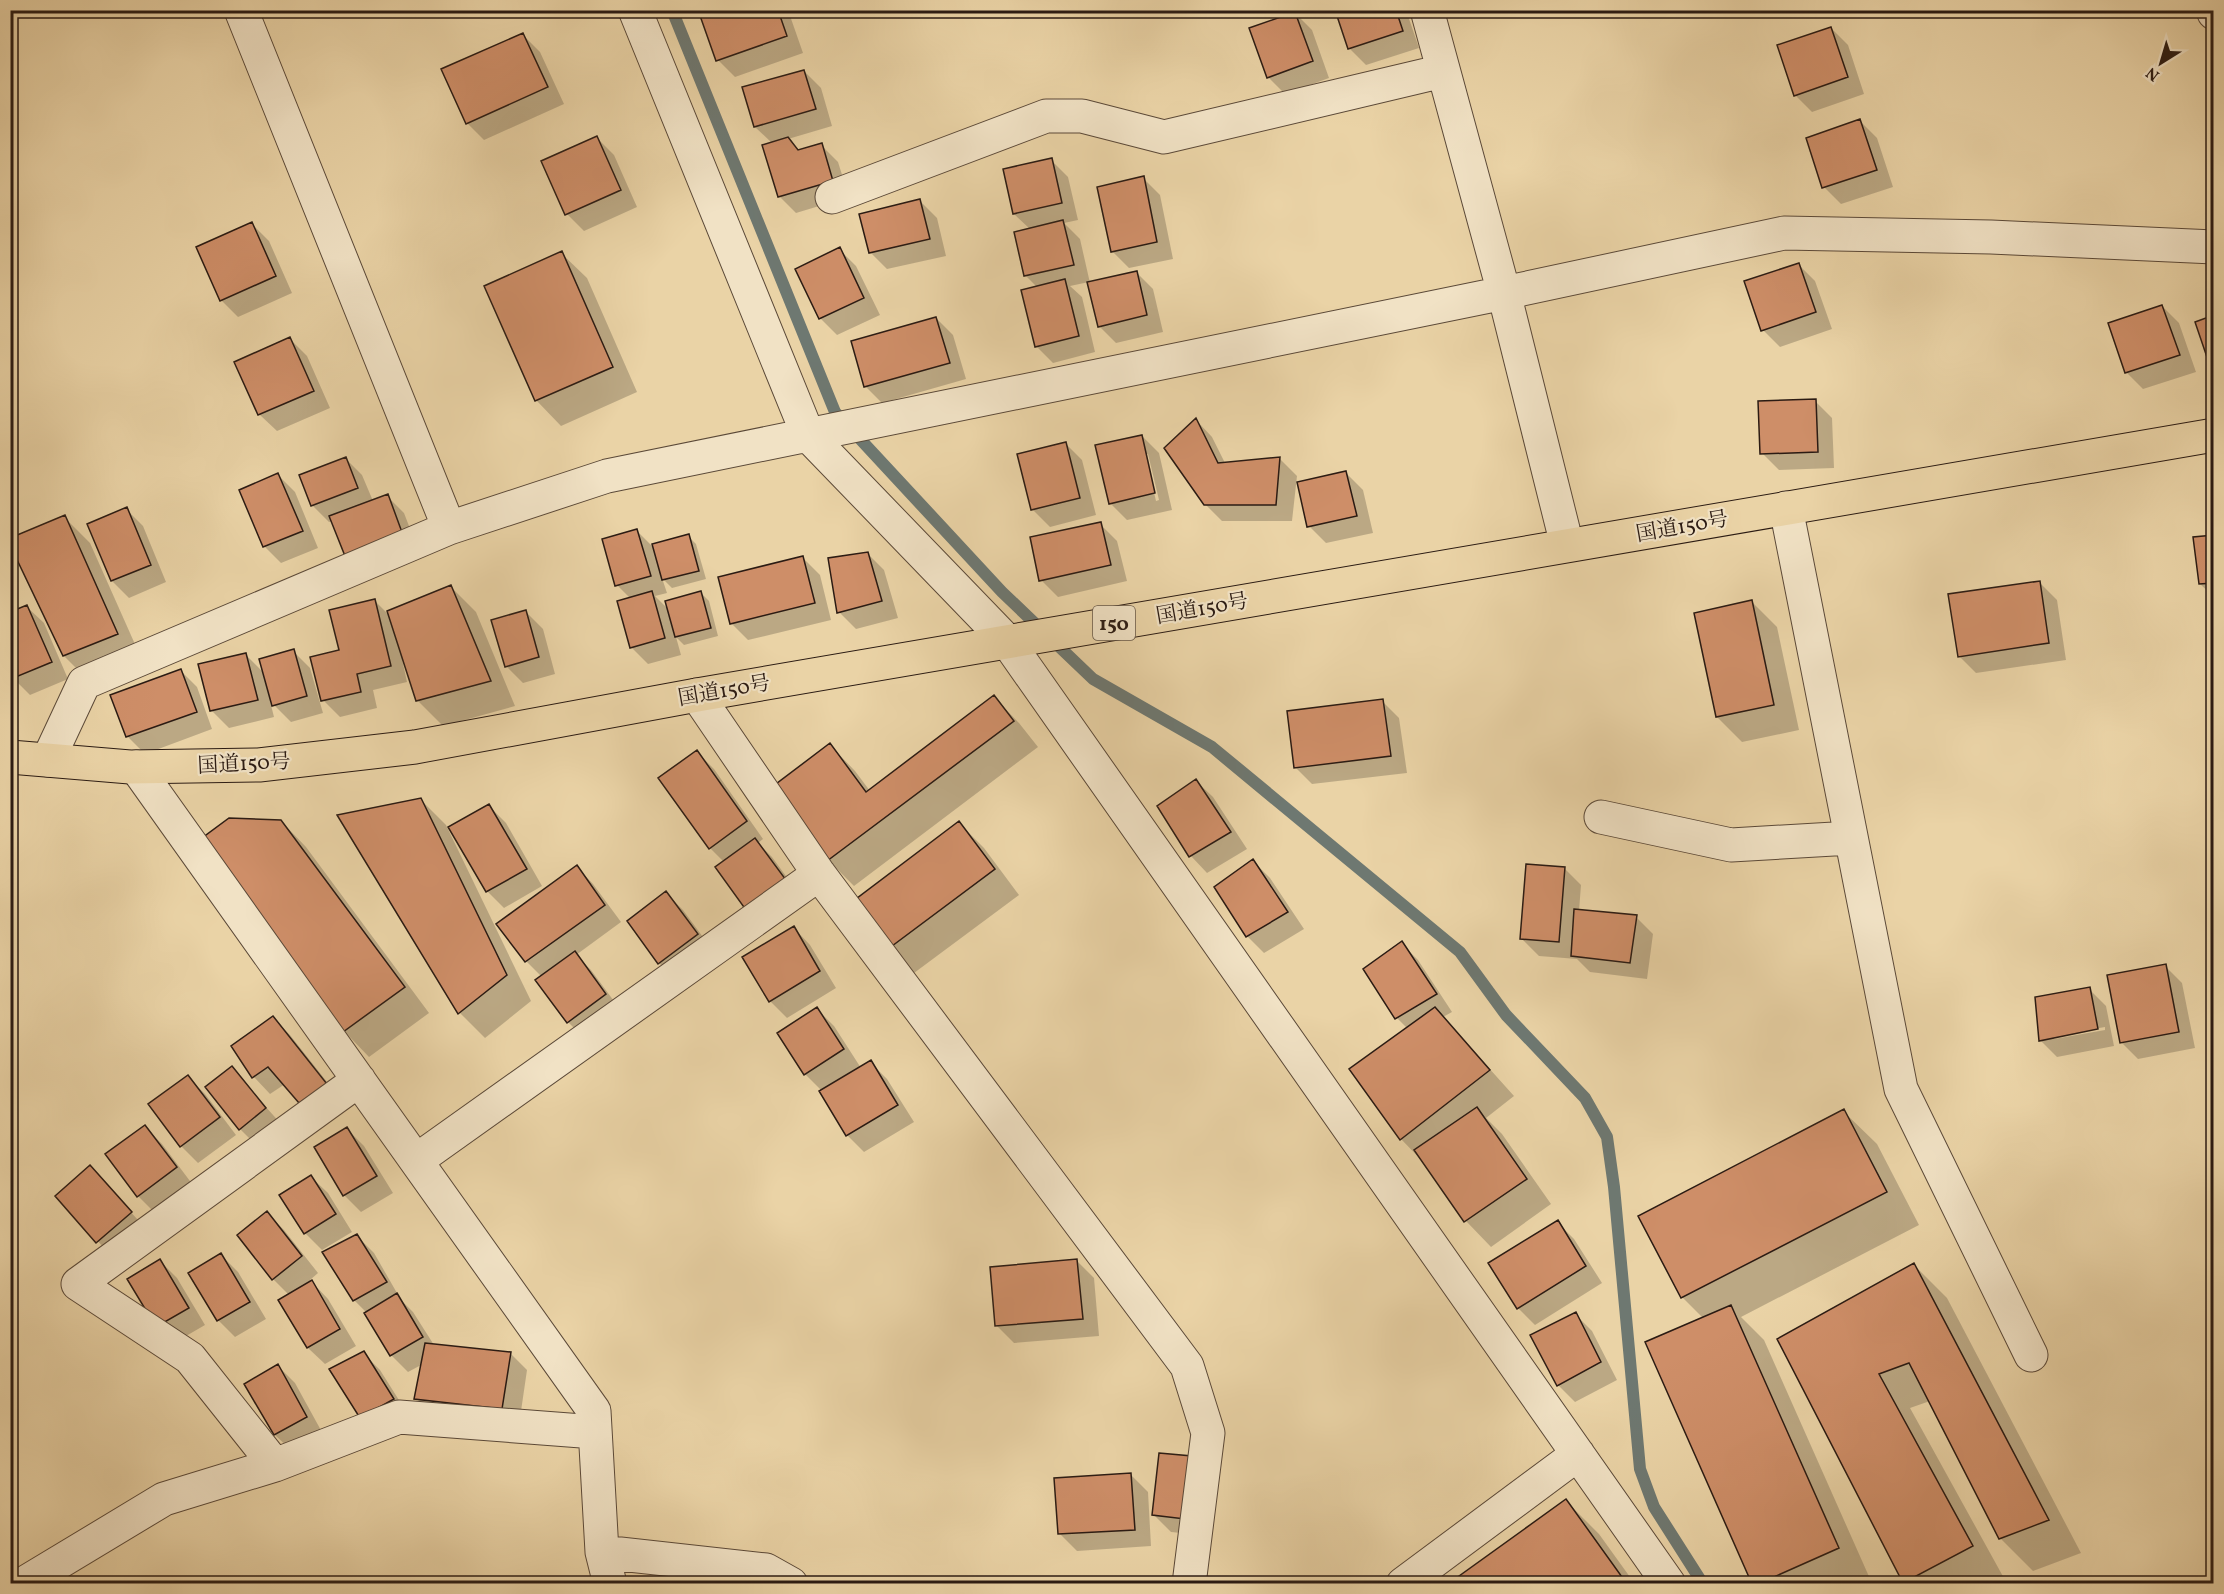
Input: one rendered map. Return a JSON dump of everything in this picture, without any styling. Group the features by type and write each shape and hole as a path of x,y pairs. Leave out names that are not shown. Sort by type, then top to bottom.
{"highway":[{"name":"国道150号","path":"10,757 136,767 259,765 415,747 1006,641 2214,435"}],"street":[{"path":"241,10 449,528"},
{"path":"635,10 808,435 1006,641 1669,1584"},
{"path":"1426,10 1504,293 1567,545"},
{"path":"832,197 1046,116 1082,116 1164,137 1443,71"},
{"path":"48,760 84,683 449,528 607,476 1504,293 1784,233 1991,237 2214,247"},
{"path":"1786,508 1901,1089 2031,1355"},
{"path":"697,695 819,874 1187,1366 1208,1433 1189,1584"},
{"path":"136,767 594,1411 602,1552 610,1584"},
{"path":"1601,817 1731,845 1851,838"},
{"path":"417,1160 819,874"},
{"path":"275,1465 190,1358 78,1284 359,1080"},
{"path":"23,1584 164,1499 275,1465 399,1417 595,1432"},
{"path":"1403,1584 1578,1454"},
{"path":"602,1552 766,1570 791,1584"}],"building":[{"path":"698,10 778,10 787,36 716,61"},
{"path":"1335,10 1396,10 1403,31 1348,49"},
{"path":"1295,12 1313,61 1267,78 1249,28"},
{"path":"1831,27 1848,77 1794,96 1777,45"},
{"path":"523,33 548,87 466,124 441,69"},
{"path":"804,70 816,109 754,127 742,87"},
{"path":"1860,119 1877,170 1822,188 1806,138"},
{"path":"597,136 621,190 565,215 541,161"},
{"path":"788,137 798,150 822,143 833,181 778,197 762,145"},
{"path":"1052,158 1062,203 1013,214 1003,169"},
{"path":"1144,176 1157,242 1111,252 1097,187"},
{"path":"920,199 930,239 869,253 859,214"},
{"path":"1063,220 1074,265 1024,276 1014,232"},
{"path":"252,222 276,276 220,301 196,247"},
{"path":"840,247 864,298 819,319 795,269"},
{"path":"562,251 613,367 535,401 484,286"},
{"path":"1799,263 1816,312 1761,331 1744,281"},
{"path":"1137,271 1147,315 1098,327 1087,282"},
{"path":"1065,279 1079,336 1035,347 1021,290"},
{"path":"2162,305 2180,355 2125,373 2108,323"},
{"path":"2214,315 2214,371 2212,372 2195,322"},
{"path":"936,317 950,363 864,387 851,341"},
{"path":"290,337 314,391 258,415 234,362"},
{"path":"1816,399 1818,452 1760,454 1758,401"},
{"path":"1196,418 1218,463 1280,457 1276,505 1204,505 1164,448"},
{"path":"1142,435 1155,493 1109,504 1095,445"},
{"path":"1066,442 1080,498 1031,510 1017,454"},
{"path":"346,457 358,488 311,506 299,475"},
{"path":"1346,471 1357,516 1307,527 1297,482"},
{"path":"278,473 303,531 263,547 239,490"},
{"path":"388,494 403,535 345,556 329,516"},
{"path":"127,507 151,565 111,581 87,524"},
{"path":"65,515 118,634 63,656 10,545 10,538"},
{"path":"1101,522 1111,565 1039,581 1030,537"},
{"path":"637,529 651,576 615,586 602,539"},
{"path":"689,534 699,571 662,580 652,544"},
{"path":"2214,535 2214,583 2199,584 2193,537"},
{"path":"868,552 882,601 837,613 828,558"},
{"path":"803,556 815,603 730,624 718,577"},
{"path":"2040,581 2049,643 1958,657 1948,594"},
{"path":"451,585 491,681 416,701 387,611"},
{"path":"652,591 665,638 630,648 617,601"},
{"path":"701,591 711,628 675,637 665,601"},
{"path":"375,599 391,666 357,674 361,692 321,701 310,657 339,650 329,610"},
{"path":"1752,600 1774,705 1716,717 1694,613"},
{"path":"27,605 52,662 11,679 10,612"},
{"path":"526,610 539,657 505,667 491,620"},
{"path":"294,649 307,696 272,706 259,659"},
{"path":"246,653 258,700 210,711 198,664"},
{"path":"181,669 197,712 126,737 110,695"},
{"path":"994,695 1014,721 827,861 772,787 830,743 866,792"},
{"path":"1383,699 1391,756 1294,768 1287,711"},
{"path":"697,750 747,821 709,849 658,778"},
{"path":"1196,779 1231,832 1189,857 1157,806"},
{"path":"421,798 507,975 458,1014 337,815"},
{"path":"489,804 527,869 486,892 448,827"},
{"path":"229,818 281,820 405,987 343,1032 198,841"},
{"path":"959,821 995,869 888,949 852,902"},
{"path":"755,838 786,880 746,910 715,867"},
{"path":"1253,859 1288,912 1246,937 1214,887"},
{"path":"1526,864 1565,867 1559,942 1520,939"},
{"path":"577,865 605,905 525,962 496,924"},
{"path":"666,891 698,934 658,964 627,921"},
{"path":"1574,909 1637,915 1630,963 1571,956"},
{"path":"794,926 820,971 769,1002 742,957"},
{"path":"1402,941 1437,994 1395,1019 1363,969"},
{"path":"575,951 606,994 567,1023 535,980"},
{"path":"2166,964 2179,1032 2120,1043 2107,975"},
{"path":"2090,987 2098,1029 2039,1041 2035,997"},
{"path":"817,1007 844,1049 804,1075 777,1033"},
{"path":"1435,1007 1490,1070 1400,1140 1349,1069"},
{"path":"273,1016 327,1084 299,1103 268,1067 252,1078 231,1046"},
{"path":"871,1060 898,1105 846,1136 819,1091"},
{"path":"232,1066 266,1108 239,1130 205,1087"},
{"path":"188,1075 220,1117 180,1147 148,1104"},
{"path":"1477,1107 1527,1179 1464,1222 1414,1150"},
{"path":"1844,1109 1887,1192 1681,1298 1638,1216"},
{"path":"145,1125 177,1167 137,1197 105,1154"},
{"path":"347,1127 377,1176 343,1196 314,1147"},
{"path":"90,1165 132,1212 96,1243 55,1196"},
{"path":"311,1175 336,1214 304,1234 279,1195"},
{"path":"267,1211 302,1256 272,1280 237,1235"},
{"path":"1558,1220 1586,1266 1517,1309 1488,1263"},
{"path":"357,1234 387,1282 353,1301 322,1252"},
{"path":"221,1253 250,1302 217,1321 188,1273"},
{"path":"160,1259 189,1308 156,1327 127,1279"},
{"path":"1077,1259 1083,1319 995,1326 990,1267"},
{"path":"1914,1263 2049,1520 1999,1539 1909,1363 1879,1374 1973,1546 1903,1583 1777,1339"},
{"path":"312,1280 340,1329 307,1348 278,1300"},
{"path":"397,1293 423,1337 390,1356 364,1313"},
{"path":"1731,1305 1839,1548 1758,1584 1752,1584 1645,1342"},
{"path":"1576,1312 1601,1362 1557,1386 1530,1335"},
{"path":"425,1343 511,1352 502,1409 414,1399"},
{"path":"364,1351 394,1399 360,1418 329,1369"},
{"path":"278,1364 307,1417 274,1435 244,1384"},
{"path":"1159,1453 1192,1456 1185,1519 1152,1515"},
{"path":"1131,1473 1135,1530 1058,1534 1054,1478"},
{"path":"1566,1499 1627,1584 1448,1584"}],"waterway":[{"path":"672,10 835,412 1002,592 1093,679 1212,747 1460,952 1506,1015 1585,1098 1607,1137 1614,1187 1640,1469 1654,1507 1703,1584"}]}
